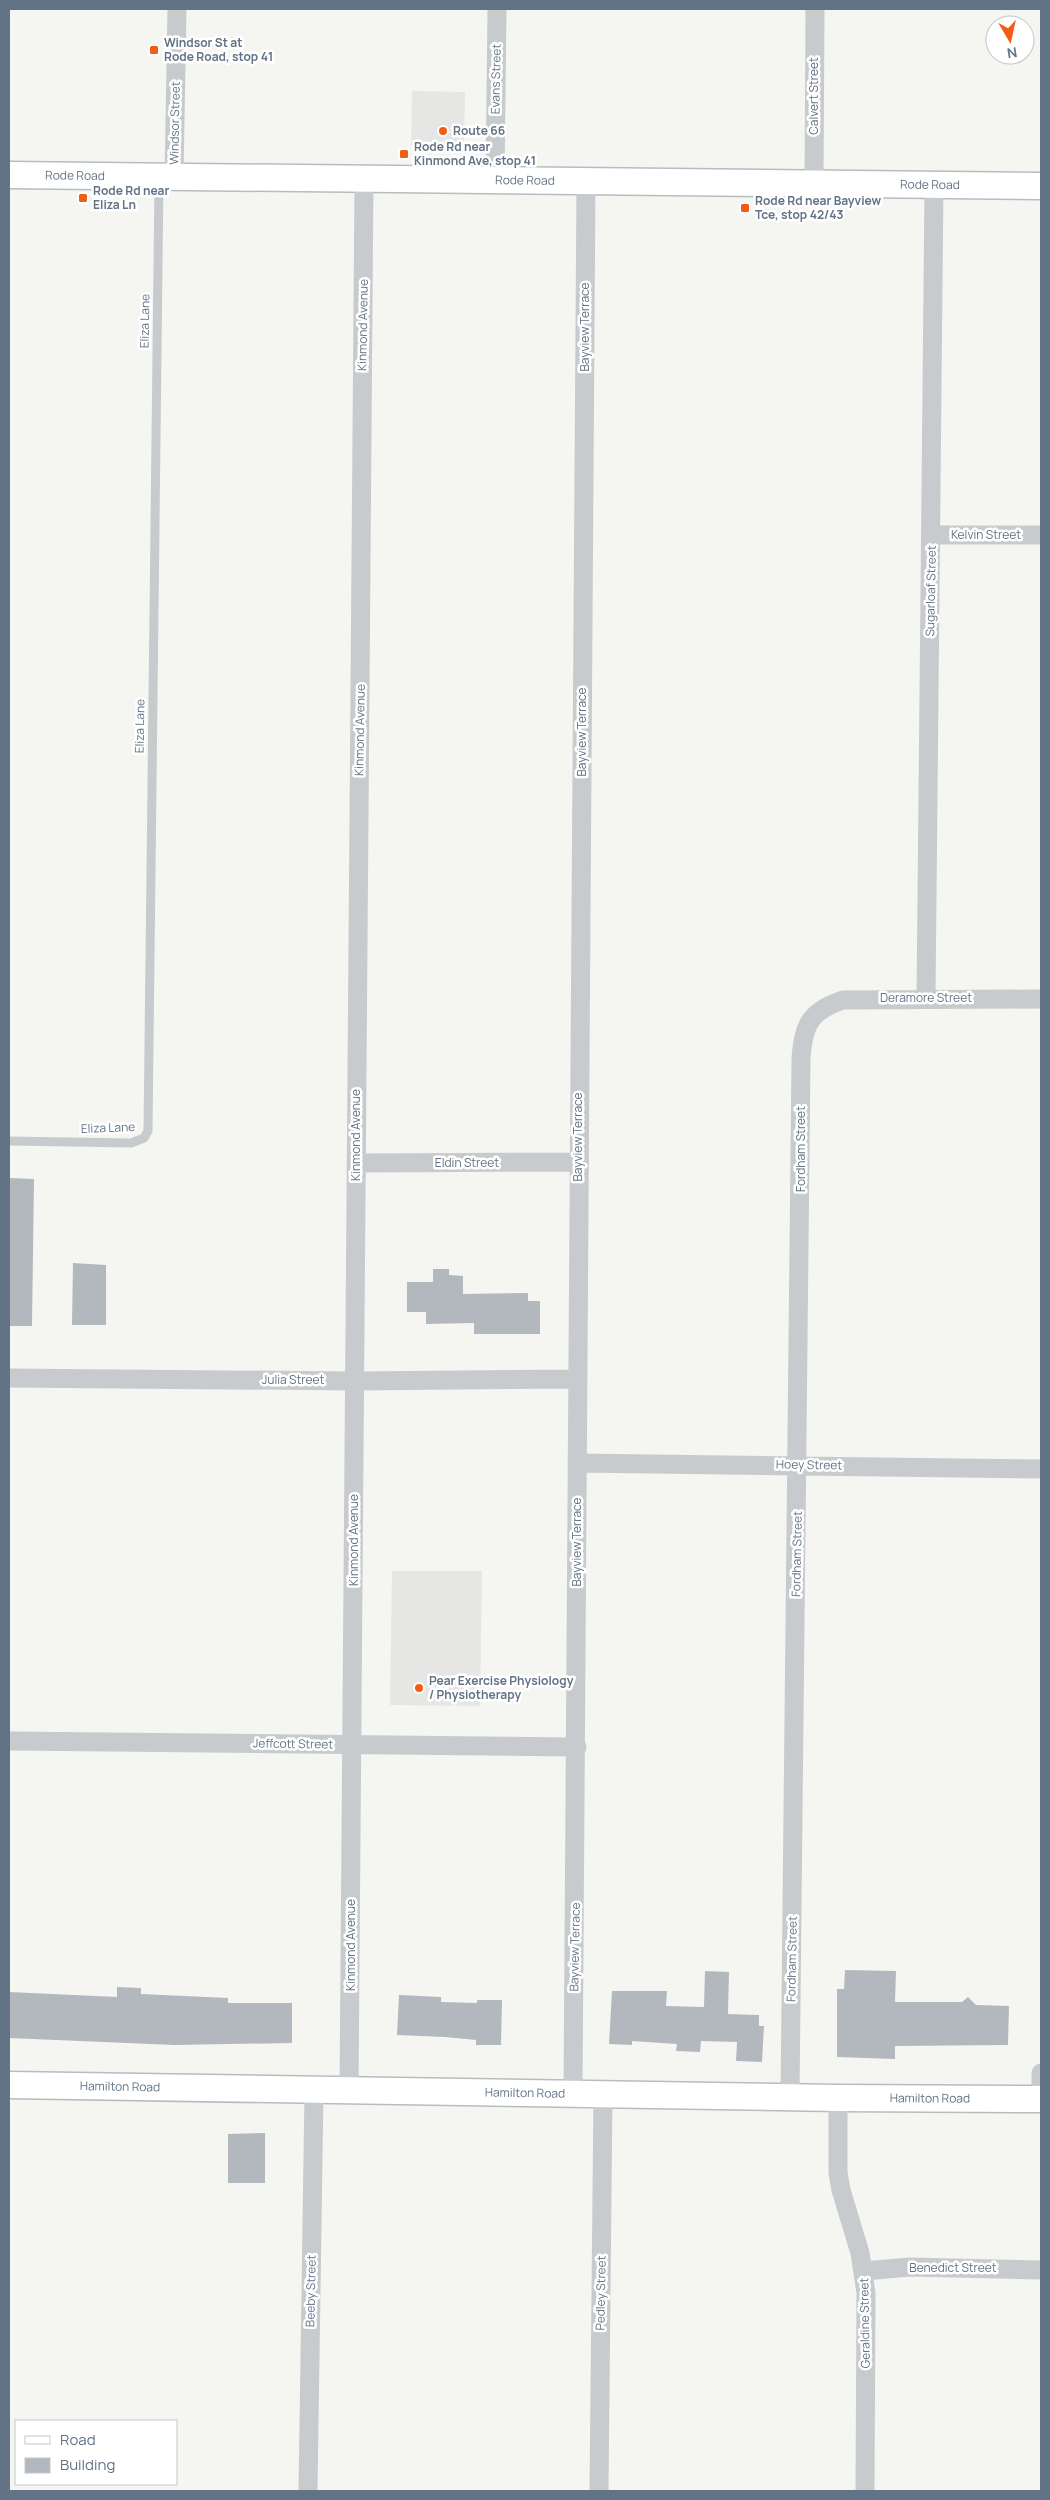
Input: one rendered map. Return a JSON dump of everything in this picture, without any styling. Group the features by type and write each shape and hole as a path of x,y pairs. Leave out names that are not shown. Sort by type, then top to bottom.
{"main road":[{"name":"Rode Road","path":"9,175 1041,186"},
{"name":"Hamilton Road","path":"9,2085 314,2091 1041,2099"}],"street":[{"name":"Windsor Street","path":"167,177 177,9"},
{"name":"Evans Street","path":"495,180 497,9"},
{"name":"Calvert Street","path":"814,183 815,9"},
{"name":"Kinmond Avenue","path":"349,2091 364,179"},
{"name":"Bayview Terrace","path":"573,2093 577,1748 578,1162 586,181"},
{"name":"Sugarloaf Street","path":"926,998 934,185"},
{"name":"Kelvin Street","path":"932,535 1041,535"},
{"name":"Deramore Street","path":"814,1014 843,1000 926,998 1041,999"},
{"name":"Fordham Street","path":"790,2096 802,1052 805,1032 814,1014"},
{"name":"Eldin Street","path":"356,1163 578,1162"},
{"name":"Julia Street","path":"9,1378 356,1381 577,1379"},
{"name":"Hoey Street","path":"577,1463 1041,1468"},
{"name":"Jeffcott Street","path":"9,1741 577,1748"},
{"path":"1041,2073 1041,2099"},
{"name":"Beeby Street","path":"308,2491 314,2091"},
{"name":"Pedley Street","path":"599,2491 602,2094"},
{"name":"Geraldine Street","path":"838,2098 838,2173 864,2271 867,2314 865,2491"},
{"name":"Benedict Street","path":"864,2271 910,2267 1041,2270"}],"lane":[{"name":"Eliza Lane","path":"9,1141 132,1143 144,1138 148,1131 167,177"}],"shaded area":[{"path":"412,91 465,92 464,146 411,146"},
{"path":"392,1571 482,1571 480,1706 390,1705"}],"building":[{"path":"9,1178 34,1179 32,1326 9,1326"},
{"path":"73,1263 106,1265 106,1325 72,1325"},
{"path":"433,1269 449,1269 449,1275 463,1276 463,1294 528,1293 528,1301 540,1301 540,1334 474,1334 474,1323 426,1324 426,1312 407,1312 407,1282 433,1282"},
{"path":"845,1970 896,1971 895,2002 962,2002 968,1997 976,2005 1009,2006 1008,2045 895,2046 895,2059 837,2057 837,1989 844,1989"},
{"path":"705,1971 729,1972 728,2014 759,2015 759,2026 764,2026 762,2062 736,2061 737,2042 701,2041 700,2052 676,2051 677,2044 632,2041 632,2045 609,2044 612,1991 667,1991 666,2006 704,2007"},
{"path":"117,1987 141,1988 141,1994 228,1998 228,2003 292,2003 292,2043 174,2045 9,2038 9,1992 117,1997"},
{"path":"399,1995 441,1997 441,2002 477,2003 477,2000 502,2000 501,2045 476,2045 476,2040 445,2037 397,2035"},
{"path":"265,2133 265,2183 228,2183 228,2134"}],"place":[{"name":"Windsor St at Rode Road, stop 41","path":"154,50"},
{"name":"Route 66","path":"443,131"},
{"name":"Rode Rd near Kinmond Ave, stop 41","path":"404,154"},
{"name":"Rode Rd near Eliza Ln","path":"83,198"},
{"name":"Rode Rd near Bayview Tce, stop 42/43","path":"745,208"},
{"name":"Pear Exercise Physiology / Physiotherapy","path":"419,1688"}]}
